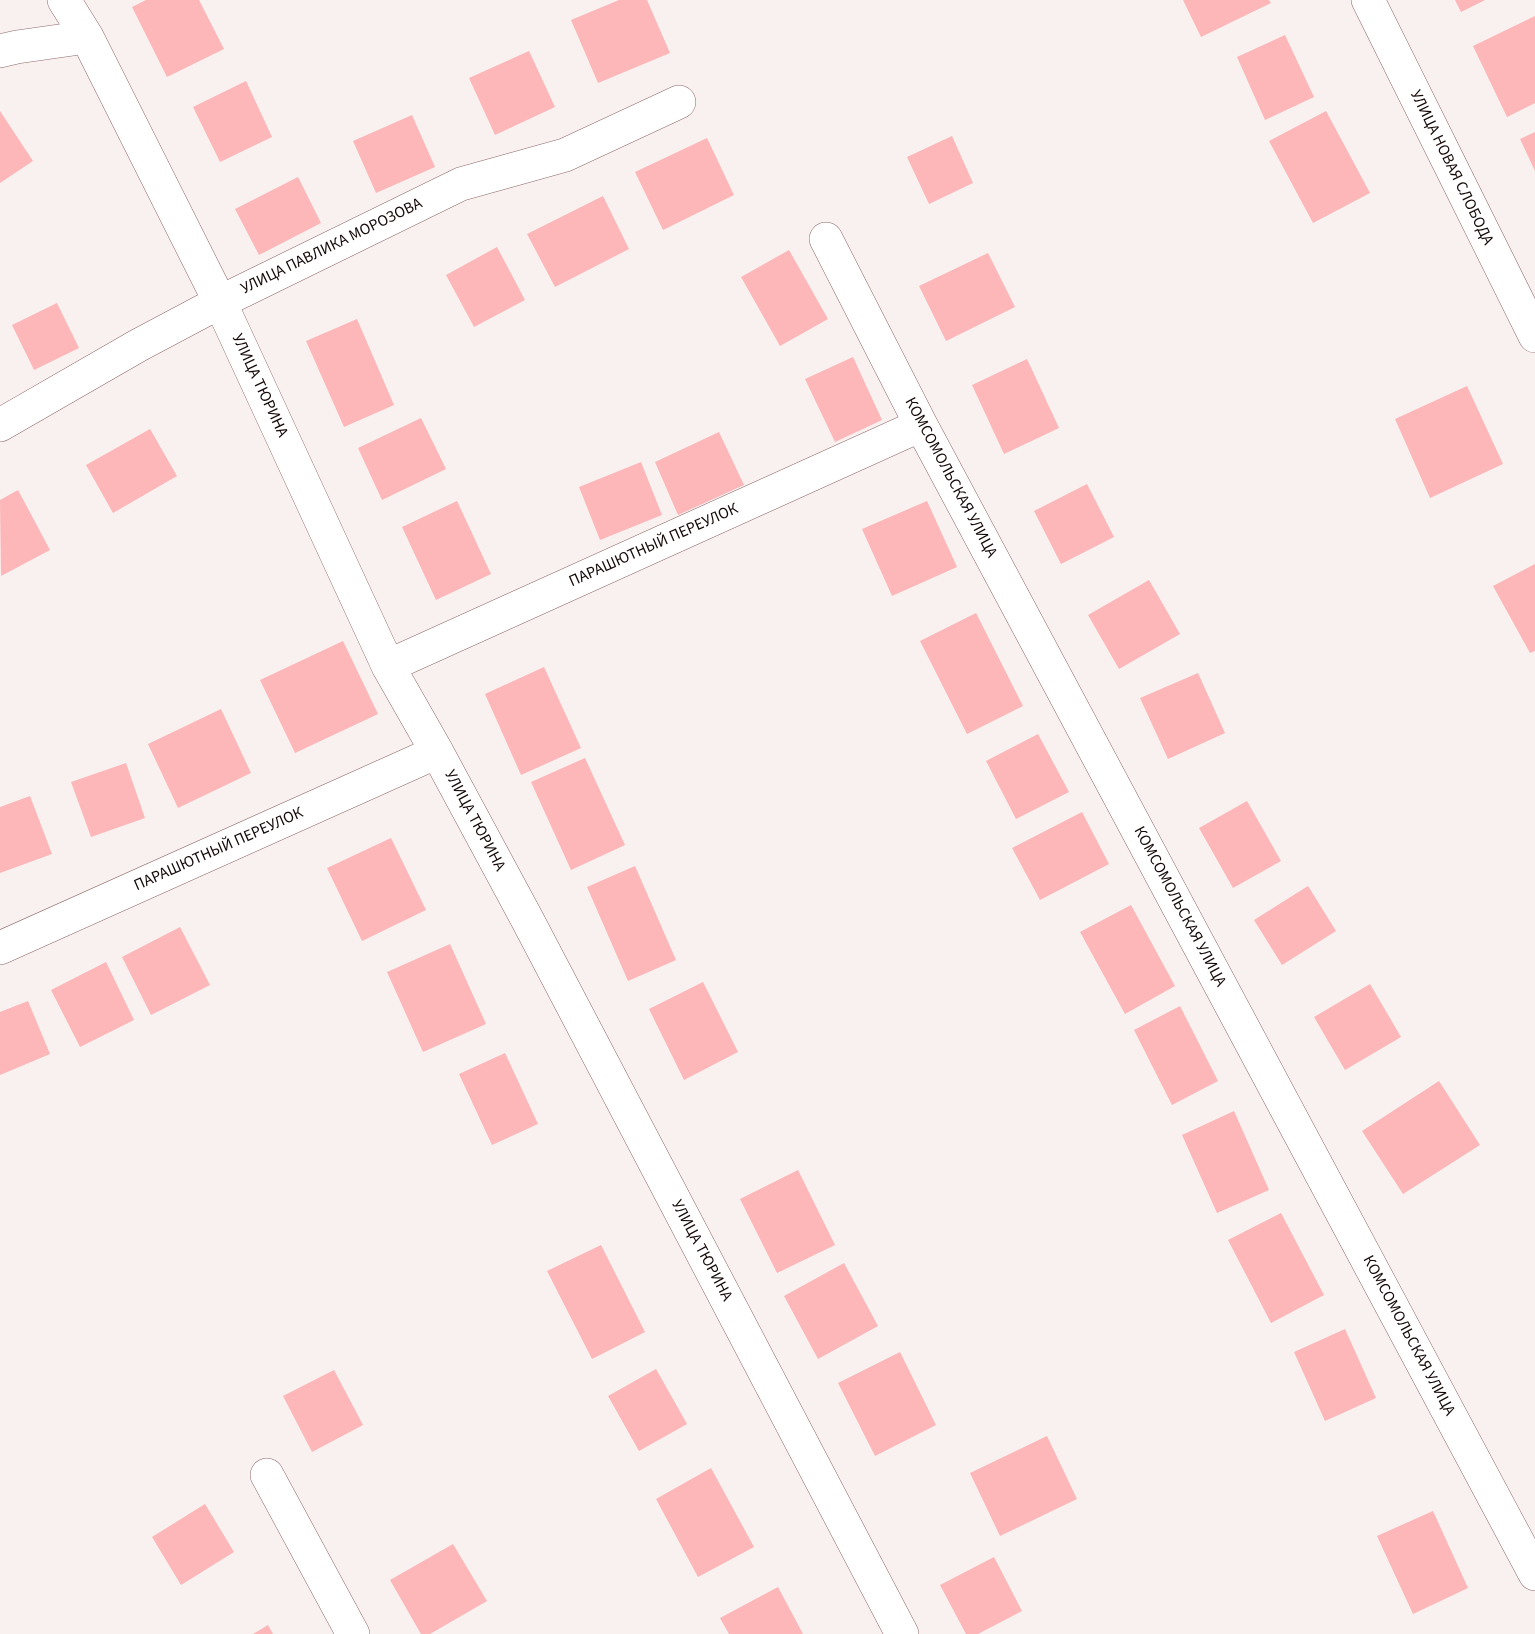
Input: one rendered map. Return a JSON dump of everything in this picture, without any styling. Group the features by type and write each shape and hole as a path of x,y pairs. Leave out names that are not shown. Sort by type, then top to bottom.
{"street":[{"name":"УЛИЦА ТЮРИНА","path":"64,0 87,37 220,302 388,666 437,752 532,930 902,1634"},
{"name":"УЛИЦА НОВАЯ СЛОБОДА","path":"1368,0 1535,336"},
{"path":"0,51 87,37"},
{"name":"УЛИЦА ПАВЛИКА МОРОЗОВА","path":"0,425 139,345 220,302 461,184 565,155 680,102"},
{"name":"КОМСОМОЛЬСКАЯ УЛИЦА","path":"826,239 921,425 1535,1574"},
{"name":"ПАРАШЮТНЫЙ ПЕРЕУЛОК","path":"388,666 921,425"},
{"name":"ПАРАШЮТНЫЙ ПЕРЕУЛОК","path":"0,948 437,752"},
{"path":"267,1475 353,1634"}],"building":[{"path":"146,0 199,0 224,49 167,77 132,7"},
{"path":"619,0 647,0 670,53 598,83 571,20"},
{"path":"1183,0 1269,0 1271,3 1201,37"},
{"path":"1455,0 1485,0 1461,12"},
{"path":"1535,16 1535,103 1507,117 1473,46"},
{"path":"1285,35 1314,97 1265,120 1237,57"},
{"path":"529,51 555,107 495,135 469,78"},
{"path":"246,81 272,137 220,162 193,107"},
{"path":"0,111 33,161 0,183"},
{"path":"1326,111 1370,193 1313,223 1269,141"},
{"path":"412,115 435,167 376,193 353,141"},
{"path":"1535,132 1535,171 1520,139"},
{"path":"952,136 973,183 929,204 907,157"},
{"path":"707,138 734,195 663,230 635,172"},
{"path":"298,177 321,223 259,255 235,209"},
{"path":"603,196 629,249 555,287 527,234"},
{"path":"497,247 525,300 474,327 446,275"},
{"path":"789,250 828,319 780,346 741,277"},
{"path":"988,253 1015,307 946,341 919,286"},
{"path":"57,303 79,348 34,370 12,325"},
{"path":"357,319 394,405 344,427 306,341"},
{"path":"853,357 882,420 835,442 805,379"},
{"path":"1027,359 1059,428 1004,454 972,385"},
{"path":"1467,386 1503,464 1430,498 1395,419"},
{"path":"421,418 446,469 382,500 358,448"},
{"path":"150,429 177,476 113,513 86,465"},
{"path":"719,432 744,485 678,515 655,462"},
{"path":"641,462 662,515 600,540 579,487"},
{"path":"1087,484 1114,537 1061,564 1034,511"},
{"path":"18,490 50,550 1,576 0,500"},
{"path":"457,501 491,574 436,600 402,527"},
{"path":"927,501 957,567 892,596 862,529"},
{"path":"1535,564 1535,651 1530,653 1493,586"},
{"path":"1149,580 1180,634 1119,669 1088,615"},
{"path":"976,613 1023,706 967,734 920,641"},
{"path":"343,641 378,714 295,753 260,680"},
{"path":"544,667 581,748 521,775 485,694"},
{"path":"1198,673 1225,733 1168,759 1140,698"},
{"path":"221,709 251,773 178,808 148,744"},
{"path":"1038,734 1069,792 1016,819 986,761"},
{"path":"585,758 625,845 571,870 531,782"},
{"path":"126,763 145,818 91,837 71,782"},
{"path":"30,796 52,854 0,873 0,807"},
{"path":"1247,801 1281,861 1233,888 1199,828"},
{"path":"1082,812 1109,864 1040,900 1012,848"},
{"path":"391,838 426,910 362,941 327,868"},
{"path":"635,866 676,960 628,981 587,887"},
{"path":"1308,886 1336,931 1282,965 1254,920"},
{"path":"1131,905 1175,986 1125,1014 1080,932"},
{"path":"180,927 210,985 151,1015 122,957"},
{"path":"450,944 486,1024 423,1052 387,972"},
{"path":"106,962 134,1020 80,1047 51,990"},
{"path":"703,982 738,1052 684,1080 649,1009"},
{"path":"1370,984 1401,1037 1345,1070 1314,1017"},
{"path":"28,1001 50,1054 0,1075 0,1012"},
{"path":"1180,1006 1218,1081 1172,1105 1134,1030"},
{"path":"505,1053 538,1124 492,1145 459,1074"},
{"path":"1439,1081 1480,1145 1403,1194 1362,1131"},
{"path":"1234,1111 1269,1190 1217,1213 1182,1135"},
{"path":"798,1170 835,1245 777,1273 740,1199"},
{"path":"1281,1213 1324,1295 1271,1323 1228,1240"},
{"path":"601,1245 645,1332 592,1359 547,1271"},
{"path":"844,1263 878,1326 818,1359 784,1296"},
{"path":"1345,1329 1376,1398 1325,1421 1294,1352"},
{"path":"900,1352 936,1425 875,1456 838,1383"},
{"path":"656,1369 687,1424 639,1451 608,1396"},
{"path":"334,1370 363,1425 312,1452 283,1396"},
{"path":"1047,1436 1077,1499 1000,1536 970,1473"},
{"path":"711,1468 754,1547 698,1577 656,1499"},
{"path":"205,1504 234,1552 181,1585 152,1537"},
{"path":"1433,1511 1468,1588 1413,1614 1377,1536"},
{"path":"453,1544 487,1601 430,1634 421,1634 390,1580"},
{"path":"994,1557 1022,1611 978,1634 966,1634 940,1585"},
{"path":"778,1587 803,1634 729,1634 720,1618"},
{"path":"268,1625 273,1634 253,1634"}]}
